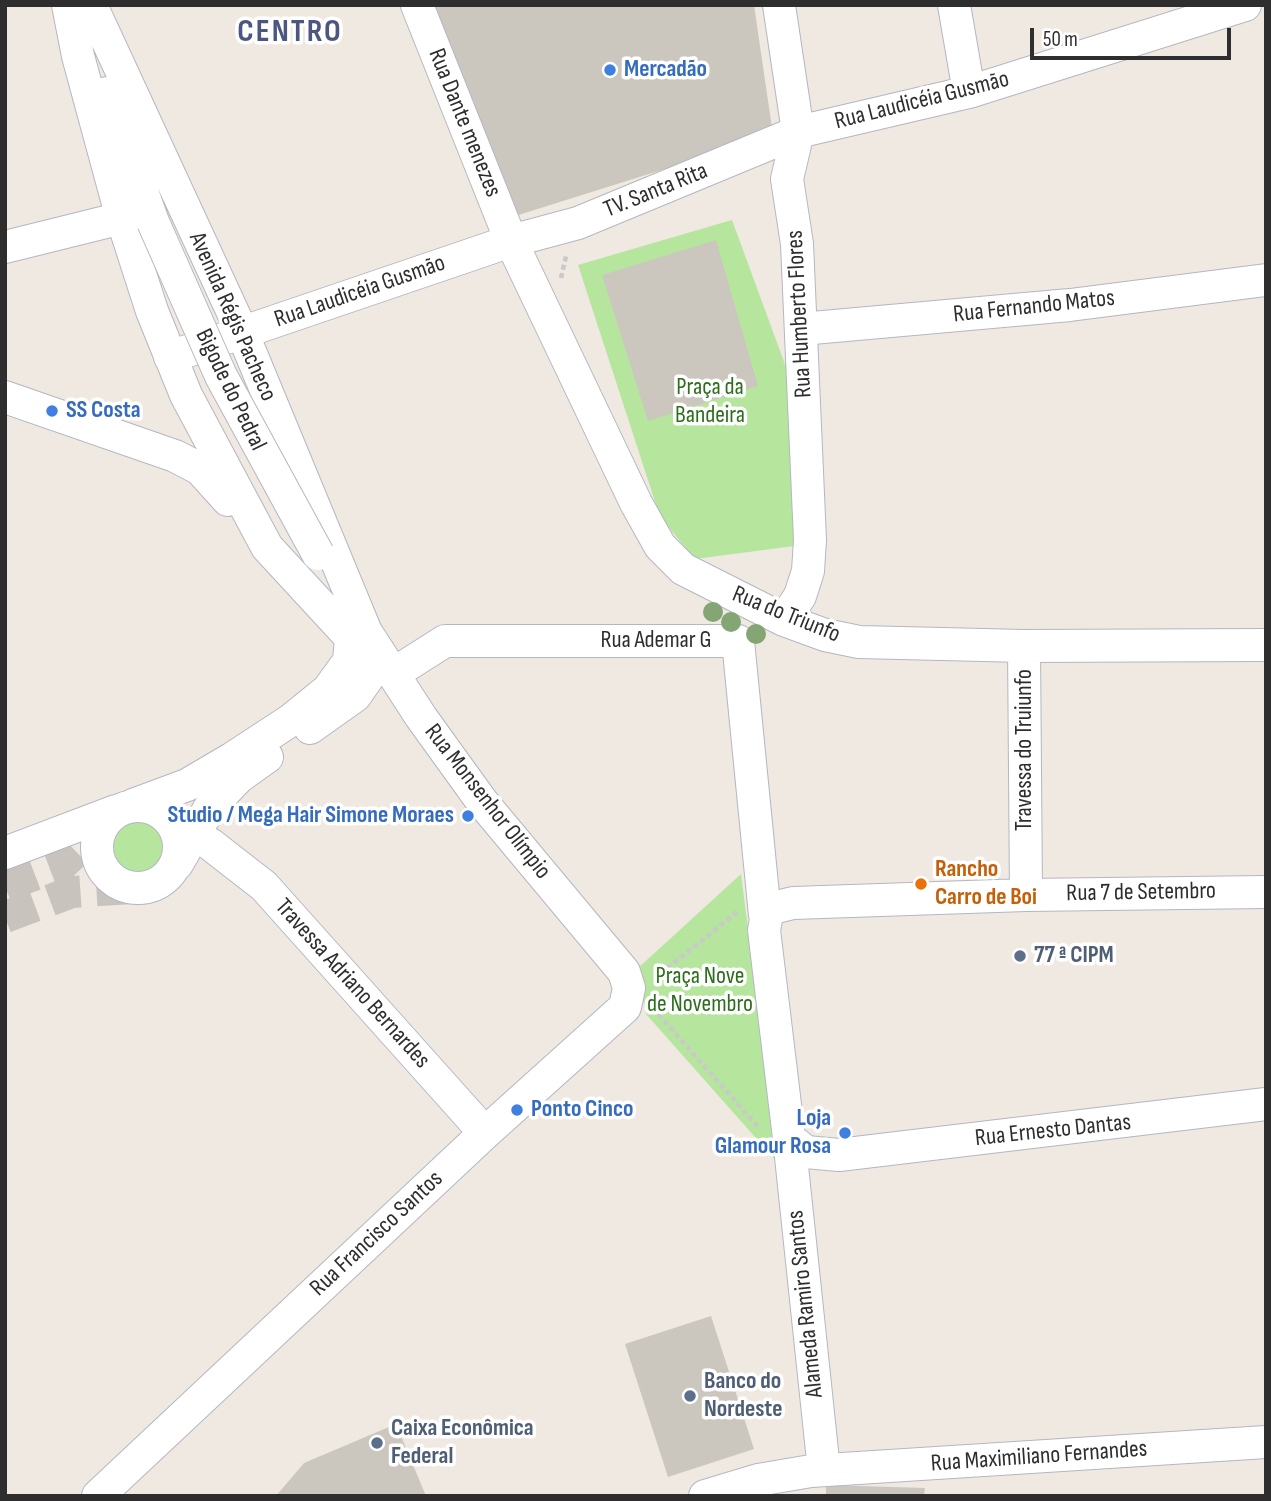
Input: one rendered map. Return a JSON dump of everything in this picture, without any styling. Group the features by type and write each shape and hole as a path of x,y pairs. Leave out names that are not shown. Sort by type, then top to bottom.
{"street":[{"path":"68,5 78,56 122,218 170,357 186,395 267,547"},
{"name":"Avenida Régis Pacheco","path":"77,5 153,222"},
{"name":"Avenida Régis Pacheco","path":"91,5 242,332 359,635"},
{"name":"Rua Dante menezes","path":"417,5 510,242"},
{"name":"Rua Humberto Flores","path":"779,5 798,132 787,179 797,244 810,540 808,571 800,596 784,620"},
{"path":"954,5 969,92"},
{"name":"Rua Laudicéia Gusmão","path":"798,132 969,92 1245,5"},
{"name":"TV. Santa Rita","path":"510,242 578,223 798,132"},
{"path":"5,247 122,218"},
{"name":"Bigode do Pedral","path":"153,222 221,376 341,594 359,635"},
{"name":"Rua Laudicéia Gusmão","path":"170,357 510,242"},
{"name":"Rua do Triunfo","path":"510,242 636,503 660,546 683,569 784,620 825,635 859,642 1024,646 1266,645"},
{"name":"Rua Fernando Matos","path":"801,329 1070,305 1266,280"},
{"path":"5,397 175,456 201,469 267,547 359,635 372,654 369,676 355,695 239,778 210,807 177,864 164,881 149,888 131,888 114,881 101,867 96,848 100,829 124,808 158,809 172,822 180,843 177,864"},
{"path":"5,853 187,785 233,758 291,720 328,690 349,661 359,635"},
{"name":"Rua Monsenhor Olímpio","path":"359,635 393,674 483,803 623,978"},
{"name":"Rua Ademar G","path":"393,674 445,641 737,641 764,903"},
{"name":"Travessa do Truiunfo","path":"1024,646 1026,895"},
{"name":"Travessa Adriano Bernardes","path":"210,844 264,886 485,1133"},
{"name":"Rua 7 de Setembro","path":"764,903 768,909 779,905 1026,895 1266,892"},
{"path":"764,903 773,1023 790,1151"},
{"name":"Rua Francisco Santos","path":"98,1496 485,1133 625,1007 623,978"},
{"name":"Rua Ernesto Dantas","path":"790,1151 839,1155 1266,1104"},
{"name":"Alameda Ramiro Santos","path":"790,1151 815,1479"},
{"name":"Rua Maximiliano Fernandes","path":"705,1496 815,1479 1266,1442"}],"path":[{"path":"548,316 567,250 578,223"},
{"path":"623,978 661,974 764,903"},
{"path":"623,978 790,1151"}],"green space":[{"name":"Praça da Bandeira","path":"732,220 794,389 802,545 695,559 660,517 578,265"},
{"path":"158,809 172,822 180,843 177,864 164,881 149,888 131,888 114,881 101,867 96,848 100,829"},
{"name":"Praça Nove de Novembro","path":"741,874 778,1163 646,1014 637,969"}],"building":[{"name":"Mercadão","path":"431,5 754,5 773,135 512,217"},
{"path":"716,240 758,386 648,421 602,275"},
{"name":"Banco do Nordeste","path":"711,1316 754,1449 668,1477 625,1344"},
{"name":"Caixa Econômica Federal","path":"396,1424 426,1496 276,1496 304,1463"},
{"path":"826,1485 925,1488 924,1496 826,1496"}],"tunnel":[{"path":"5,886 63,864 100,829"},
{"path":"5,917 72,892 131,888"}],"place":[{"name":"Mercadão","path":"610,70"},
{"name":"SS Costa","path":"52,411"},
{"name":"Studio / Mega Hair Simone Moraes","path":"468,816"},
{"name":"Rancho Carro de Boi","path":"921,884"},
{"name":"77 ª CIPM","path":"1020,956"},
{"name":"Ponto Cinco","path":"517,1110"},
{"name":"Loja Glamour Rosa","path":"845,1133"},
{"name":"Banco do Nordeste","path":"690,1396"},
{"name":"Caixa Econômica Federal","path":"377,1443"}],"district":[{"name":"CENTRO","path":"290,33"}]}
